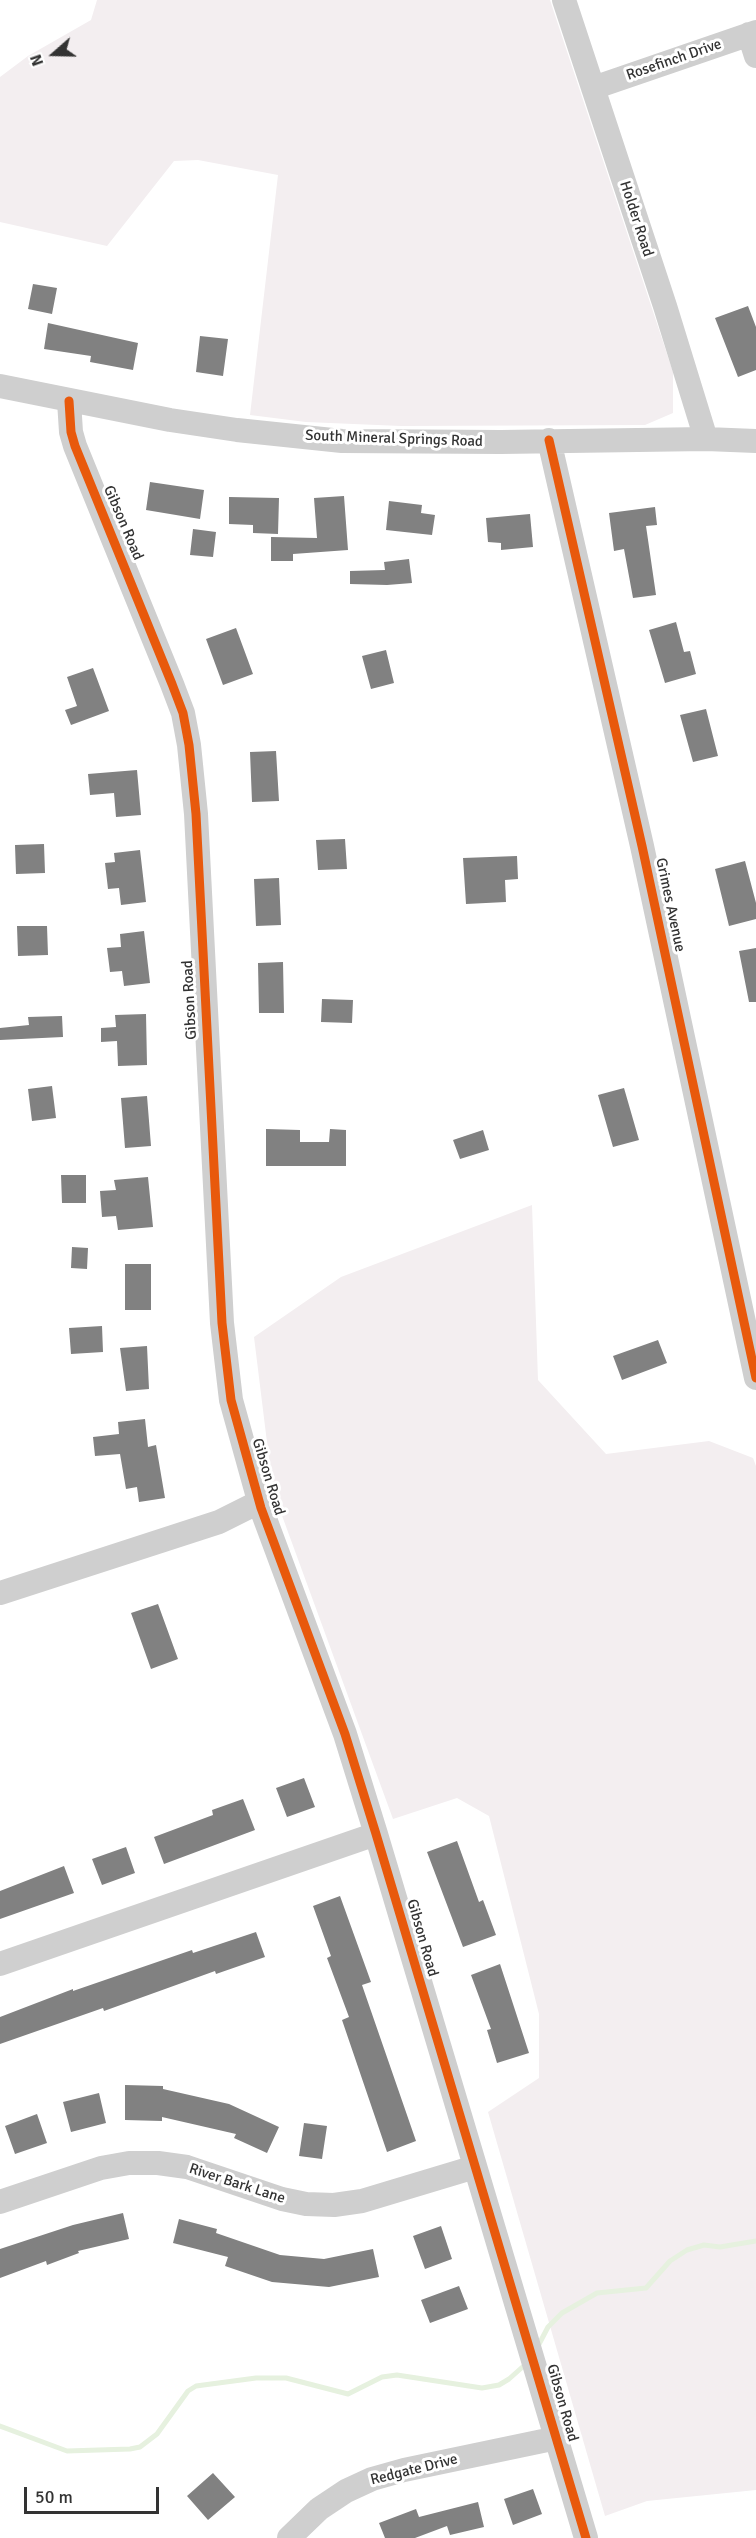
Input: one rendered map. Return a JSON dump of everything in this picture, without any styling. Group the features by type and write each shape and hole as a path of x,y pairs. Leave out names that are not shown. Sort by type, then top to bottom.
{"street":[{"name":"Holder Road","path":"564,0 706,439"},
{"name":"Rosefinch Drive","path":"592,87 754,41"},
{"name":"South Mineral Springs Road","path":"0,386 69,401 237,430 342,441 706,439 756,441"},
{"name":"Gibson Road","path":"69,401 71,432 75,446 172,684 183,713 189,745 196,814 222,1323 231,1400 259,1503 345,1734 586,2538"},
{"name":"Grimes Avenue","path":"549,440 642,846 756,1378"},
{"path":"0,1593 219,1522 259,1503"},
{"path":"0,1964 376,1834"},
{"name":"River Bark Lane","path":"0,2202 101,2168 129,2163 158,2163 187,2167 282,2199 306,2204 334,2205 362,2201 475,2167"},
{"name":"Redgate Drive","path":"289,2538 319,2509 346,2491 372,2479 404,2470 557,2438"}],"shaded area":[{"path":"97,0 550,0 673,372 673,413 645,425 401,426 306,422 250,415 278,175 198,160 174,161 107,246 0,222 0,77 28,56 91,20"},
{"path":"532,1205 538,1380 606,1454 709,1441 753,1458 756,1466 756,2490 647,2501 605,2516 488,2112 539,2078 539,2014 489,1816 457,1798 393,1819 273,1491 254,1337 341,1277"}],"building":[{"path":"33,284 57,288 52,314 28,309"},
{"path":"748,306 756,327 756,370 738,377 715,318"},
{"path":"48,323 138,343 133,370 90,362 91,356 44,349"},
{"path":"200,336 228,339 223,376 196,372"},
{"path":"150,482 204,490 200,519 146,510"},
{"path":"344,496 348,550 293,554 293,561 271,561 271,537 317,538 314,498"},
{"path":"229,497 279,498 278,534 253,533 253,525 229,524"},
{"path":"389,501 422,505 421,513 435,515 432,535 386,530"},
{"path":"655,507 657,525 646,526 656,595 633,598 624,549 614,551 609,513"},
{"path":"530,514 533,547 501,550 501,543 488,542 486,518"},
{"path":"193,529 216,532 213,557 190,555"},
{"path":"409,559 412,583 350,584 350,571 385,570 384,562"},
{"path":"676,622 684,652 690,651 696,674 665,683 649,630"},
{"path":"236,628 253,674 223,685 206,639"},
{"path":"386,650 394,683 371,689 362,656"},
{"path":"93,668 109,711 71,725 65,710 77,706 67,677"},
{"path":"706,709 718,756 693,762 680,715"},
{"path":"276,751 279,801 252,802 250,752"},
{"path":"137,770 141,815 116,817 114,793 90,795 88,774"},
{"path":"345,839 347,869 318,870 316,840"},
{"path":"44,844 45,873 16,874 15,845"},
{"path":"140,850 146,902 121,905 119,888 108,889 105,863 115,862 114,853"},
{"path":"517,856 518,879 505,880 506,902 466,904 463,858"},
{"path":"745,861 756,903 756,919 729,926 715,869"},
{"path":"279,878 281,925 256,926 254,879"},
{"path":"17,926 47,926 48,955 18,956"},
{"path":"144,931 150,983 124,986 122,971 110,972 107,948 121,947 120,934"},
{"path":"756,948 756,1002 749,1002 739,951"},
{"path":"283,962 284,1013 259,1013 258,963"},
{"path":"322,999 353,1000 352,1023 321,1022"},
{"path":"146,1014 147,1065 118,1066 117,1041 101,1042 101,1028 116,1027 115,1015"},
{"path":"62,1016 63,1037 0,1040 0,1028 29,1025 28,1017"},
{"path":"52,1086 56,1118 32,1121 28,1089"},
{"path":"624,1088 639,1140 613,1147 598,1095"},
{"path":"147,1096 151,1146 125,1148 121,1098"},
{"path":"266,1129 300,1130 300,1142 329,1142 330,1129 346,1130 346,1166 266,1166"},
{"path":"483,1130 489,1150 460,1159 453,1140"},
{"path":"61,1175 86,1175 86,1203 62,1203"},
{"path":"148,1177 153,1227 118,1230 116,1216 102,1217 100,1191 116,1190 114,1180"},
{"path":"72,1247 88,1248 87,1269 71,1268"},
{"path":"125,1264 151,1264 151,1310 125,1310"},
{"path":"102,1326 103,1352 71,1354 69,1328"},
{"path":"658,1340 667,1363 622,1380 613,1356"},
{"path":"147,1346 149,1389 126,1391 120,1348"},
{"path":"145,1419 148,1447 156,1445 165,1498 139,1502 137,1487 126,1489 120,1454 95,1456 93,1437 119,1434 118,1422"},
{"path":"158,1604 178,1659 151,1669 131,1613"},
{"path":"304,1778 315,1807 287,1817 276,1788"},
{"path":"243,1799 255,1830 164,1864 154,1837 213,1815 212,1810"},
{"path":"457,1841 479,1902 483,1900 496,1935 463,1947 427,1852"},
{"path":"126,1847 135,1873 102,1885 92,1859"},
{"path":"64,1866 74,1893 0,1919 0,1891"},
{"path":"340,1896 371,1982 362,1985 416,2141 387,2152 342,2020 349,2017 327,1958 331,1956 313,1906"},
{"path":"256,1932 265,1957 216,1974 215,1971 104,2011 103,2008 0,2044 0,2017 73,1989 73,1991 192,1950 193,1953"},
{"path":"500,1964 529,2053 497,2063 487,2030 491,2029 471,1975"},
{"path":"125,2085 163,2086 163,2089 229,2104 279,2127 267,2153 234,2138 236,2134 162,2117 162,2121 125,2120"},
{"path":"99,2093 106,2123 71,2132 63,2102"},
{"path":"37,2114 47,2143 15,2154 5,2126"},
{"path":"304,2123 327,2126 322,2159 299,2156"},
{"path":"123,2213 129,2239 78,2251 79,2253 47,2265 46,2261 0,2278 0,2249 73,2225"},
{"path":"179,2219 217,2229 216,2233 280,2255 324,2259 373,2249 379,2277 329,2287 272,2282 225,2266 228,2257 173,2243"},
{"path":"441,2226 452,2259 425,2269 413,2236"},
{"path":"459,2286 468,2309 430,2323 421,2300"},
{"path":"213,2473 235,2497 208,2520 187,2496"},
{"path":"533,2489 542,2514 513,2525 504,2499"},
{"path":"478,2502 484,2527 450,2535 447,2526 415,2538 385,2538 379,2523 416,2509 419,2517"}],"waterway":[{"path":"537,2348 548,2327 562,2313 597,2293 646,2288 670,2261 687,2250 704,2245 720,2247 756,2241"},
{"path":"0,2426 67,2451 130,2449 140,2447 157,2434 188,2391 196,2386 256,2378 286,2378 348,2394 382,2377 397,2375 482,2388 499,2385 527,2363"}],"cycle path":[{"path":"69,401 71,432 75,446 172,684 183,713 189,745 196,814 222,1323 231,1400 261,1508 345,1734 586,2538"},
{"path":"549,440 642,846 756,1378"}]}
